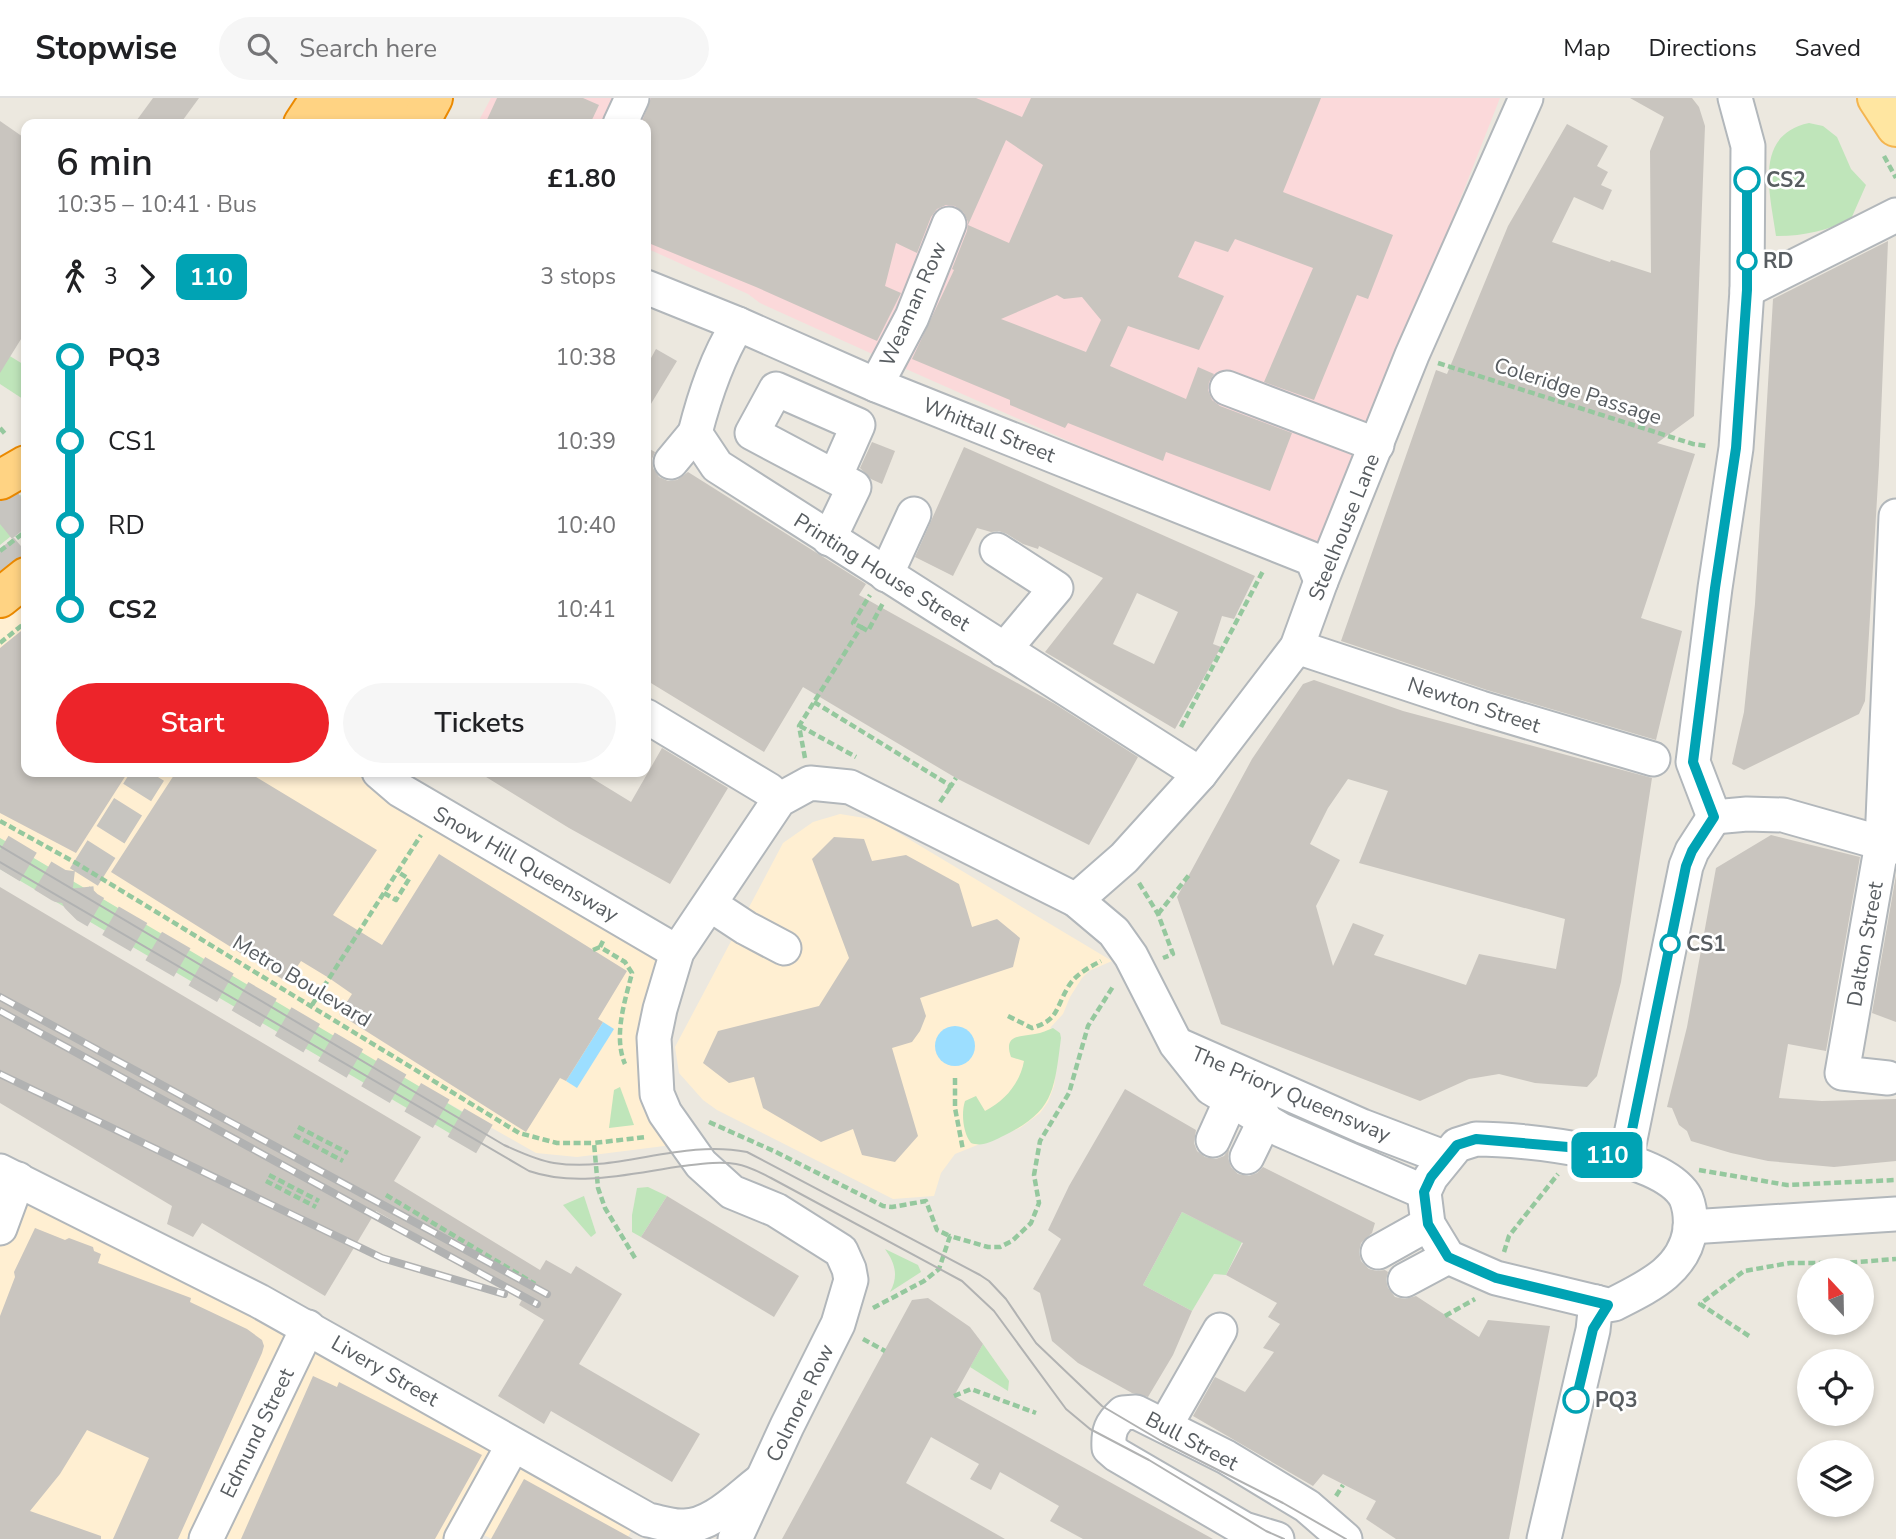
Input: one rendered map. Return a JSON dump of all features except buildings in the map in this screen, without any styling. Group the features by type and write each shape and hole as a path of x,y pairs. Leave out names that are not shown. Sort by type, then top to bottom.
{"highway":[{"path":"306,119 320,98"},
{"path":"346,119 359,98"},
{"path":"382,119 395,98"},
{"path":"422,119 433,98"},
{"path":"0,480 16,450"},
{"path":"0,598 21,581"}],"main road":[{"path":"1877,98 1896,127"}],"street":[{"path":"622,119 632,98"},
{"name":"Steelhouse Lane","path":"1076,900 1125,858 1183,763 1222,746 1297,647 1321,580 1412,355 1527,98"},
{"path":"1714,817 1693,762 1736,448 1747,290 1748,146 1736,100"},
{"path":"1747,290 1896,215"},
{"name":"Weaman Row","path":"876,384 912,317 949,224"},
{"name":"Whittall Street","path":"651,289 876,384 1312,559 1321,580"},
{"path":"671,462 695,433 707,388 724,346 738,324"},
{"path":"1227,388 1377,444"},
{"name":"Printing House Street","path":"695,433 717,466 829,538 878,584 1004,650 1183,763"},
{"path":"829,538 854,487 835,477"},
{"path":"878,584 914,514"},
{"name":"Dalton Street","path":"1888,1078 1842,1073 1889,845 1896,516"},
{"path":"998,550 1056,588 1004,650"},
{"name":"Newton Street","path":"1297,647 1481,709 1653,759"},
{"path":"651,719 769,790 779,800"},
{"name":"Snow Hill Queensway","path":"385,777 400,790 677,952"},
{"path":"677,952 779,800 810,783 850,787 1076,900 1114,932 1131,956 1176,1044"},
{"path":"1714,817 1783,815 1889,845"},
{"path":"1626,1159 1686,866 1692,851 1714,817"},
{"path":"711,905 784,948"},
{"name":"Colmore Row","path":"677,952 656,1029 657,1094 665,1113 688,1149 733,1192 776,1210 841,1251 851,1280 841,1316 735,1539"},
{"name":"The Priory Queensway","path":"1176,1044 1211,1088 1226,1090 1281,1130 1424,1192"},
{"name":"The Priory Queensway","path":"1176,1044 1362,1126 1446,1158"},
{"path":"1213,1140 1226,1090"},
{"path":"1247,1157 1265,1120"},
{"path":"1476,1139 1568,1147 1626,1159 1671,1183 1685,1197 1691,1215 1684,1250 1674,1267 1652,1285 1599,1312 1496,1278 1448,1257 1428,1224 1424,1192 1431,1177 1457,1145 1476,1139"},
{"path":"0,1228 9,1175"},
{"name":"Livery Street","path":"9,1175 308,1327 648,1520 684,1527 718,1514 763,1478"},
{"path":"1690,1227 1896,1214"},
{"path":"1378,1252 1428,1224"},
{"path":"1405,1280 1448,1257"},
{"path":"1544,1539 1599,1312"},
{"name":"Edmund Street","path":"206,1539 308,1327"},
{"path":"1165,1426 1220,1330"},
{"name":"Bull Street","path":"1276,1539 1244,1529 1117,1455 1109,1448 1108,1433 1113,1422 1123,1413 1136,1412 1165,1426 1226,1457 1307,1506 1345,1539"},
{"path":"461,1539 513,1445"}],"path":[{"name":"Coleridge Passage","path":"1412,355 1693,444 1736,448"},
{"path":"0,428 16,450"},
{"path":"0,551 21,532"},
{"path":"1183,763 1276,545"},
{"path":"876,615 868,631 853,623 878,584"},
{"path":"0,643 21,626"},
{"path":"799,726 861,627"},
{"path":"814,702 951,786"},
{"path":"939,803 956,778"},
{"path":"312,1005 436,811"},
{"name":"Metro Boulevard","path":"0,821 88,870 489,1111 519,1133 557,1143 594,1143 649,1137"},
{"path":"1125,858 1158,914 1173,954"},
{"path":"384,893 396,900 409,879 398,872"},
{"path":"1158,914 1189,875"},
{"path":"593,950 600,947"},
{"path":"1008,1017 1032,1028 1049,1021 1056,1014 1067,989 1076,977 1104,959 1107,963"},
{"path":"716,1125 883,1206 926,1201 937,1230 988,1247 1000,1247 1012,1241 1031,1223 1040,1203 1034,1175 1040,1142 1069,1093 1088,1026 1119,977"},
{"path":"955,1078 955,1108 963,1150"},
{"path":"298,1127 348,1153"},
{"path":"294,1135 344,1161"},
{"path":"594,1143 598,1188 605,1208 635,1258"},
{"path":"1496,1278 1509,1236 1563,1168 1568,1147"},
{"path":"1696,1169 1787,1185 1896,1180"},
{"path":"269,1175 319,1201"},
{"path":"266,1181 316,1207"},
{"path":"386,1195 535,1284"},
{"path":"841,1316 866,1312 924,1281 939,1269 950,1236"},
{"path":"1749,1336 1700,1304 1744,1271 1790,1263 1844,1264 1896,1259"},
{"path":"954,1396 971,1389 1035,1413"}],"shaded area":[{"path":"491,98 1500,98 1321,553 879,357 651,250 651,119 480,119"},
{"path":"21,581 21,777 387,777 677,952 655,1061 696,1142 577,1157 536,1153 374,1061 0,838 0,598"},
{"path":"840,814 877,820 1112,961 1089,971 1082,978 1063,1014 1050,1028 1060,1033 1060,1042 1054,1086 1040,1113 1020,1128 955,1154 941,1173 934,1196 893,1199 717,1110 703,1100 679,1073 675,1047 783,843 813,822"},
{"path":"0,1171 639,1516 627,1539 492,1539 468,1527 461,1539 0,1539"}],"green space":[{"path":"1809,123 1823,126 1837,137 1851,169 1866,185 1851,219 1815,232 1776,236 1769,185 1772,153 1779,140 1791,130"},
{"path":"0,350 21,363 21,398 0,384"},
{"path":"21,495 21,502 16,506 21,512 21,528 0,545 0,520 9,532 20,524 7,507 0,512 0,506"},
{"path":"0,838 481,1123 468,1144 0,869"},
{"path":"1053,1028 1060,1033 1059,1057 1053,1086 1041,1109 1019,1128 997,1139 983,1144 971,1143 964,1123 965,1101 976,1096 985,1111 999,1102 1015,1084 1024,1061 1011,1057 1011,1040"},
{"path":"620,1087 634,1125 609,1128 614,1090"},
{"path":"648,1187 667,1196 641,1237 632,1232 632,1215 637,1188"},
{"path":"584,1196 596,1233 591,1237 563,1205"},
{"path":"1182,1212 1242,1242 1226,1275 1214,1274 1192,1311 1143,1285"},
{"path":"885,1249 918,1265 921,1272 890,1292 895,1270"},
{"path":"983,1344 1009,1381 1008,1391 970,1367"}],"water":[{"path":"603,1022 614,1029 577,1088 566,1081"},
{"path":"955,1026 969,1032 975,1046 969,1060 955,1066 941,1060 935,1046 941,1032"}],"tunnel":[{"path":"0,524 21,507"},
{"path":"0,574 21,556"},
{"path":"0,850 60,886 77,888 147,777"},
{"path":"77,888 78,898 87,907 498,1147"}],"tram line":[{"path":"0,846 504,1145 528,1156 554,1163 578,1165 698,1150 747,1152 980,1275 1006,1299 1036,1343 1102,1406 1163,1442 1283,1503 1346,1539"},
{"path":"0,862 529,1171 548,1176 586,1179 696,1164 723,1163 745,1166 771,1178 962,1281 994,1311 1066,1409 1090,1429 1149,1460 1266,1531 1284,1539"}],"railway":[{"path":"0,997 547,1294"},
{"path":"0,1011 537,1304"},
{"path":"0,1074 382,1258 504,1294"}],"bus line":[{"name":"110","path":"1576,1400 1593,1329 1608,1305 1496,1278 1448,1257 1428,1224 1424,1192 1431,1177 1457,1145 1476,1139 1568,1147 1626,1159 1686,866 1692,851 1714,817 1693,762 1736,448 1747,290 1747,180"}],"place":[{"name":"CS2","path":"1747,180"},
{"name":"RD","path":"1747,261"},
{"name":"CS1","path":"1670,944"},
{"name":"PQ3","path":"1576,1400"}]}
